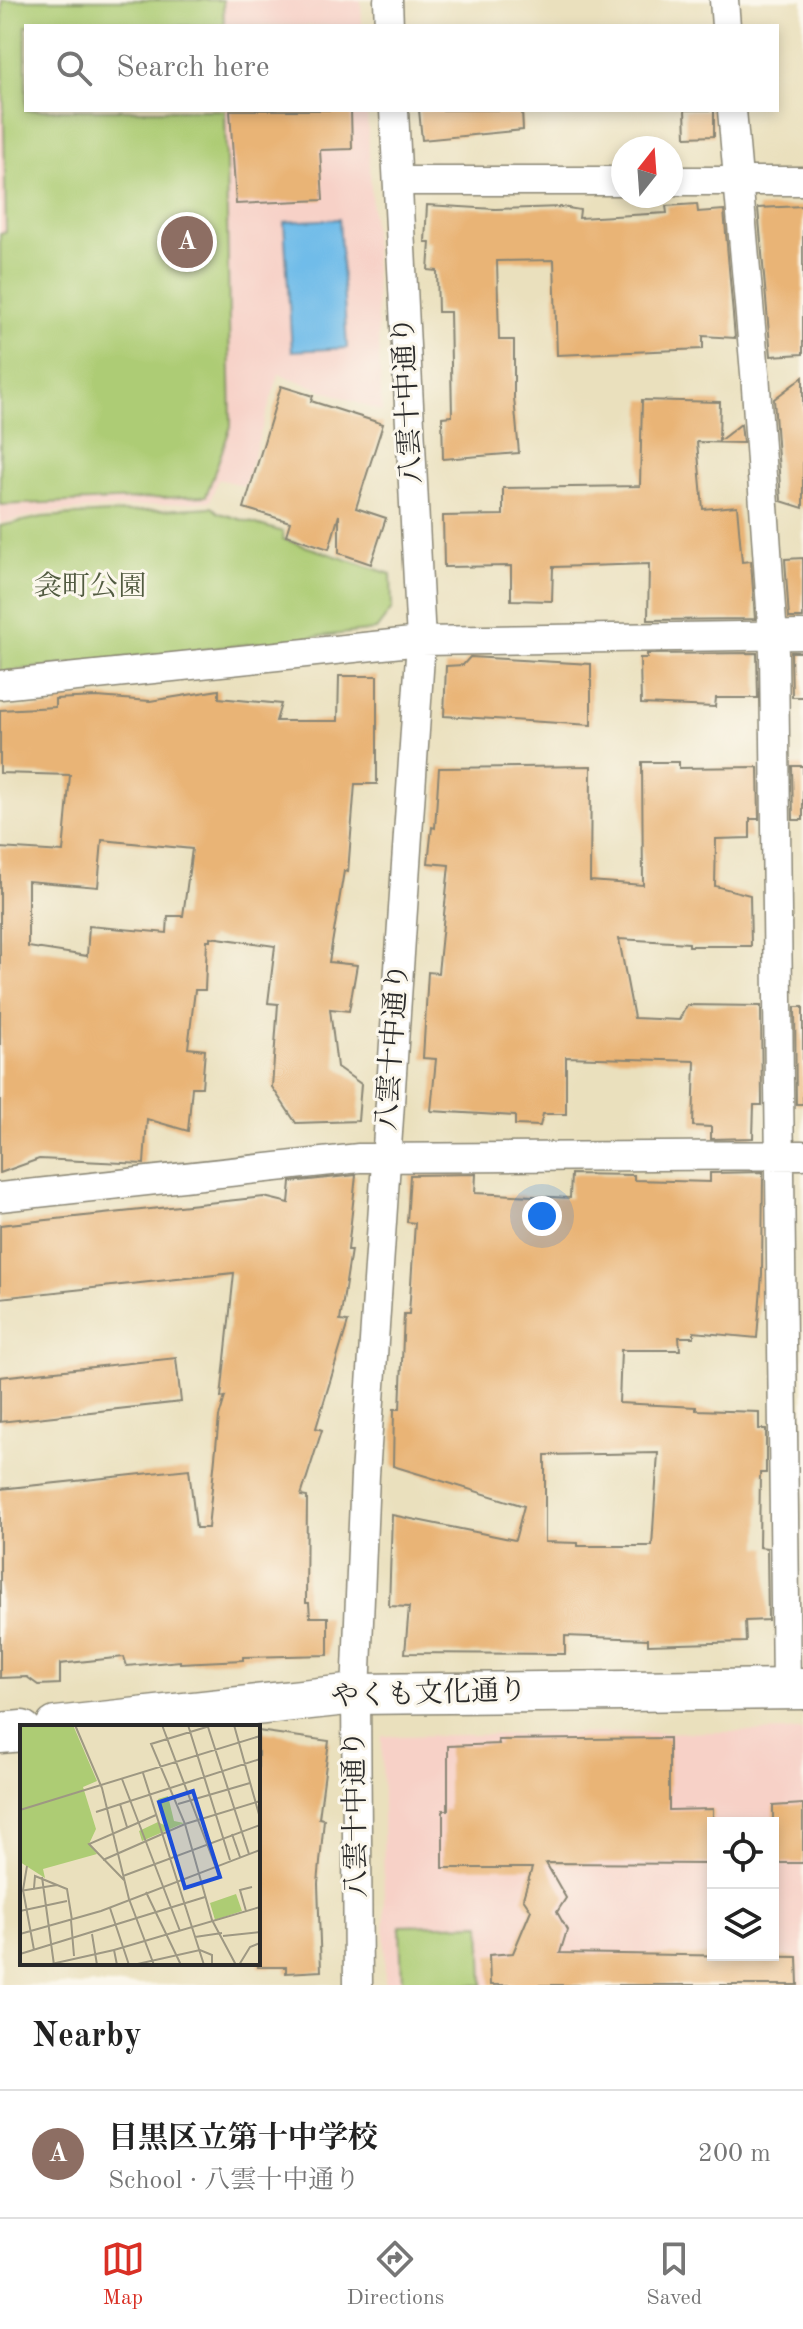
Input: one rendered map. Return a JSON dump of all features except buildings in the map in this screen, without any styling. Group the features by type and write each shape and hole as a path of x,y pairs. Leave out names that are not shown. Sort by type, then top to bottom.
{"street":[{"path":"388,0 389,24"},
{"path":"724,0 726,24"},
{"name":"八雲十中通り","path":"358,1985 356,1694 365,1475 421,641 394,112"},
{"path":"732,112 774,635 792,1155 795,1689"},
{"path":"398,181 611,181"},
{"path":"683,181 803,181"},
{"path":"0,685 421,641 803,635"},
{"path":"0,1197 359,1158 792,1155"},
{"name":"やくも文化通り","path":"74,1725 356,1694 795,1689"},
{"path":"0,1733 20,1731"}],"shaded area":[{"path":"0,0 361,0 362,24 24,24 24,112 367,112 382,412 279,374 244,486 218,479 210,501 44,513 0,523"},
{"path":"803,1731 803,1985 385,1985 382,1736"}],"green space":[{"path":"2,0 223,0 224,24 24,24 24,112 225,112 231,426 206,496 0,505 0,233 6,232"},
{"name":"衾町公園","path":"212,507 219,513 283,532 283,539 391,574 392,609 376,630 0,672 0,526 43,517"},
{"path":"481,1924 483,1985 402,1985 400,1926"}],"water":[{"path":"339,219 347,348 292,351 284,222"}],"place":[{"name":"目黒区立第十中学校","path":"187,242"}]}
